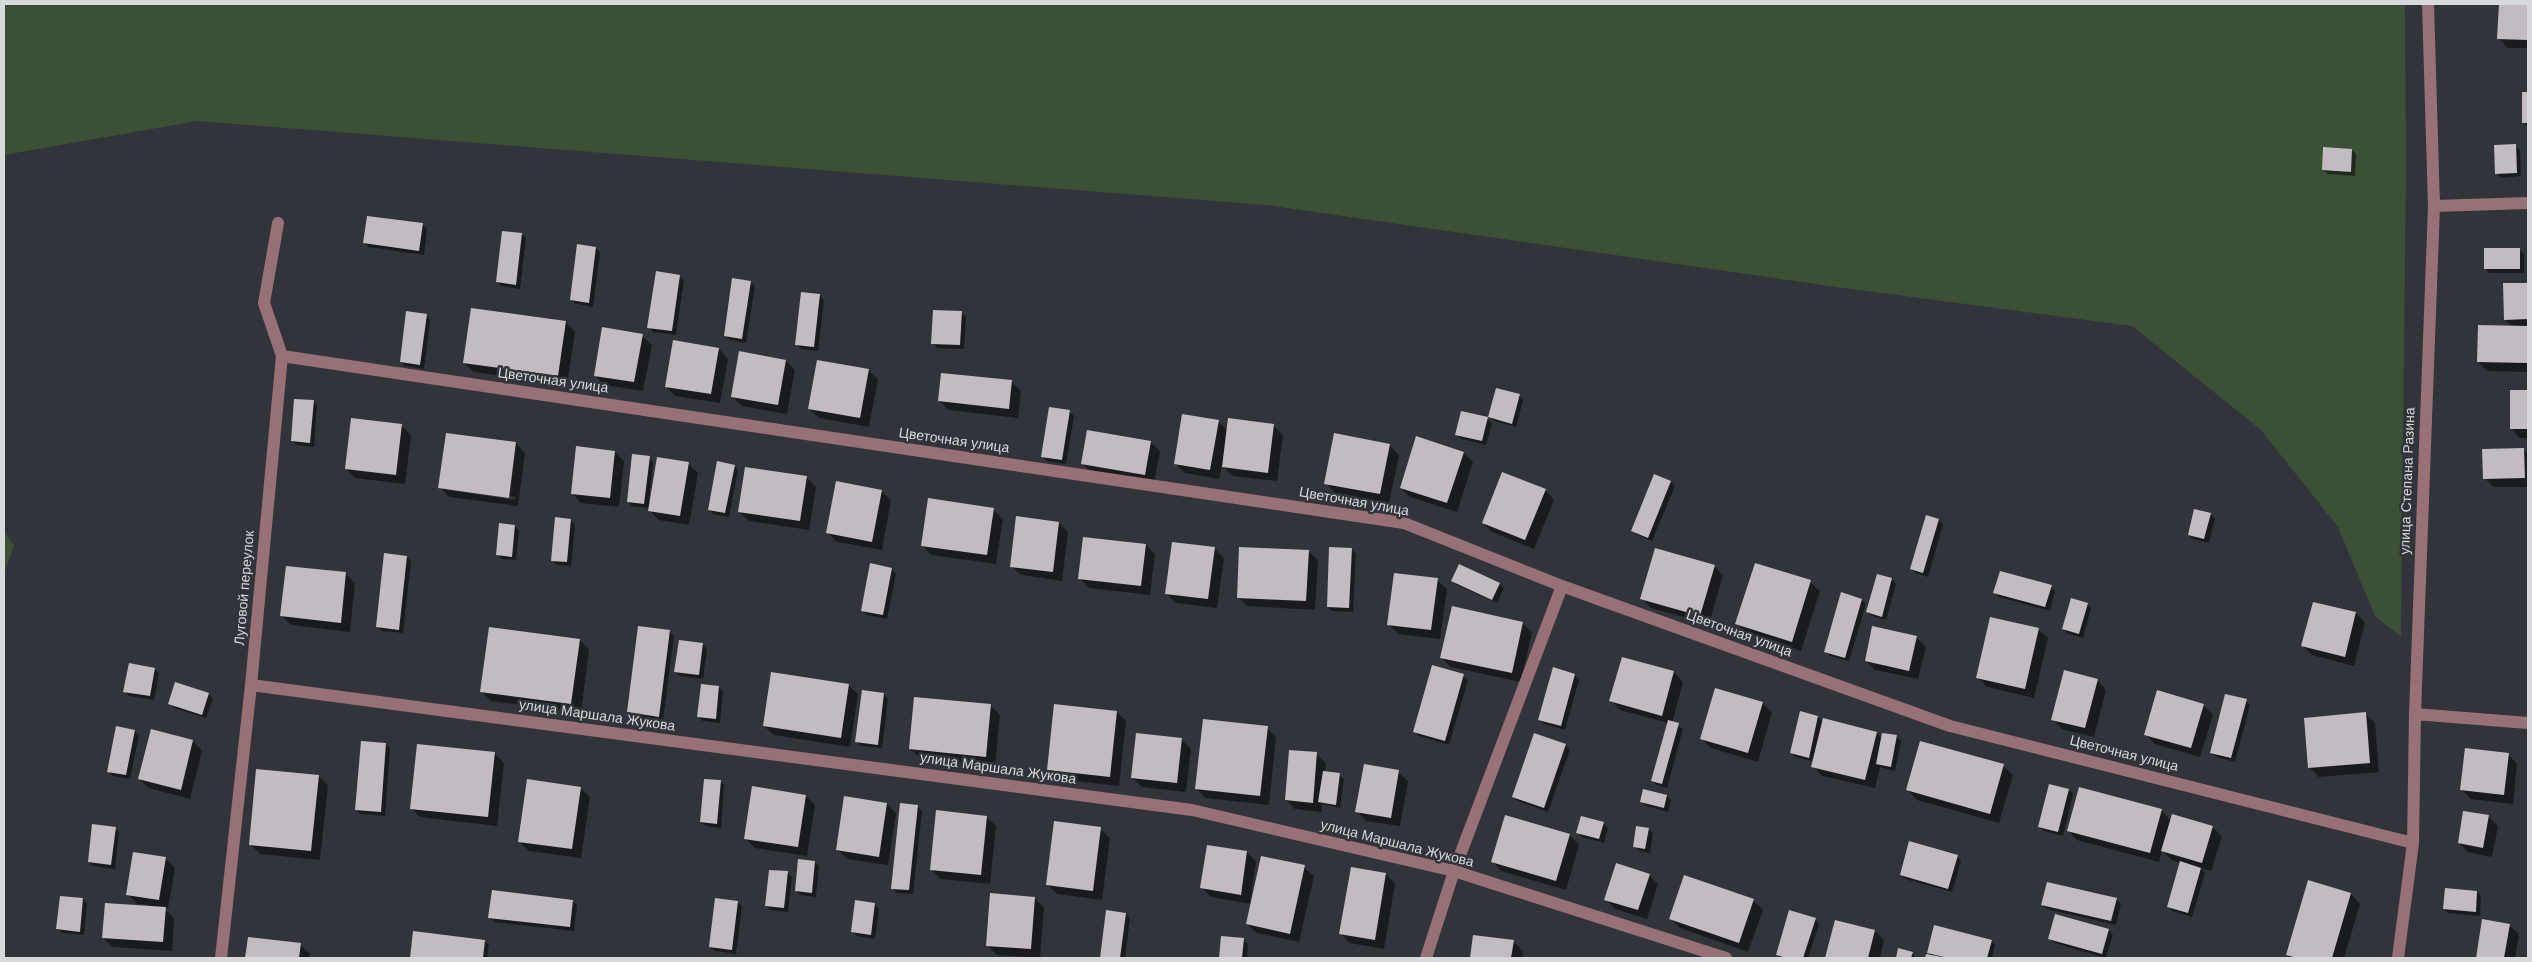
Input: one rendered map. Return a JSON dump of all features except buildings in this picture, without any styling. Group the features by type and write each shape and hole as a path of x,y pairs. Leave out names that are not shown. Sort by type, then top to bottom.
{"street":[{"name":"улица Степана Разина","path":"2398,958 2413,843 2415,714 2434,206 2428,4"},
{"path":"2434,206 2528,202"},
{"name":"Луговой переулок","path":"221,958 251,685 282,356 264,303 278,223"},
{"name":"Цветочная улица","path":"282,356 1404,523 1562,586 1950,726 2413,843"},
{"path":"1426,958 1454,871 1562,586"},
{"name":"улица Маршала Жукова","path":"251,685 1192,810 1454,871 1726,958"},
{"path":"2415,714 2528,723"}],"green space":[{"path":"4,4 2405,4 2406,169 2401,637 2375,616 2338,527 2261,430 2132,326 1844,288 1266,205 197,121 4,155"},
{"path":"4,532 14,545 4,574"}]}
